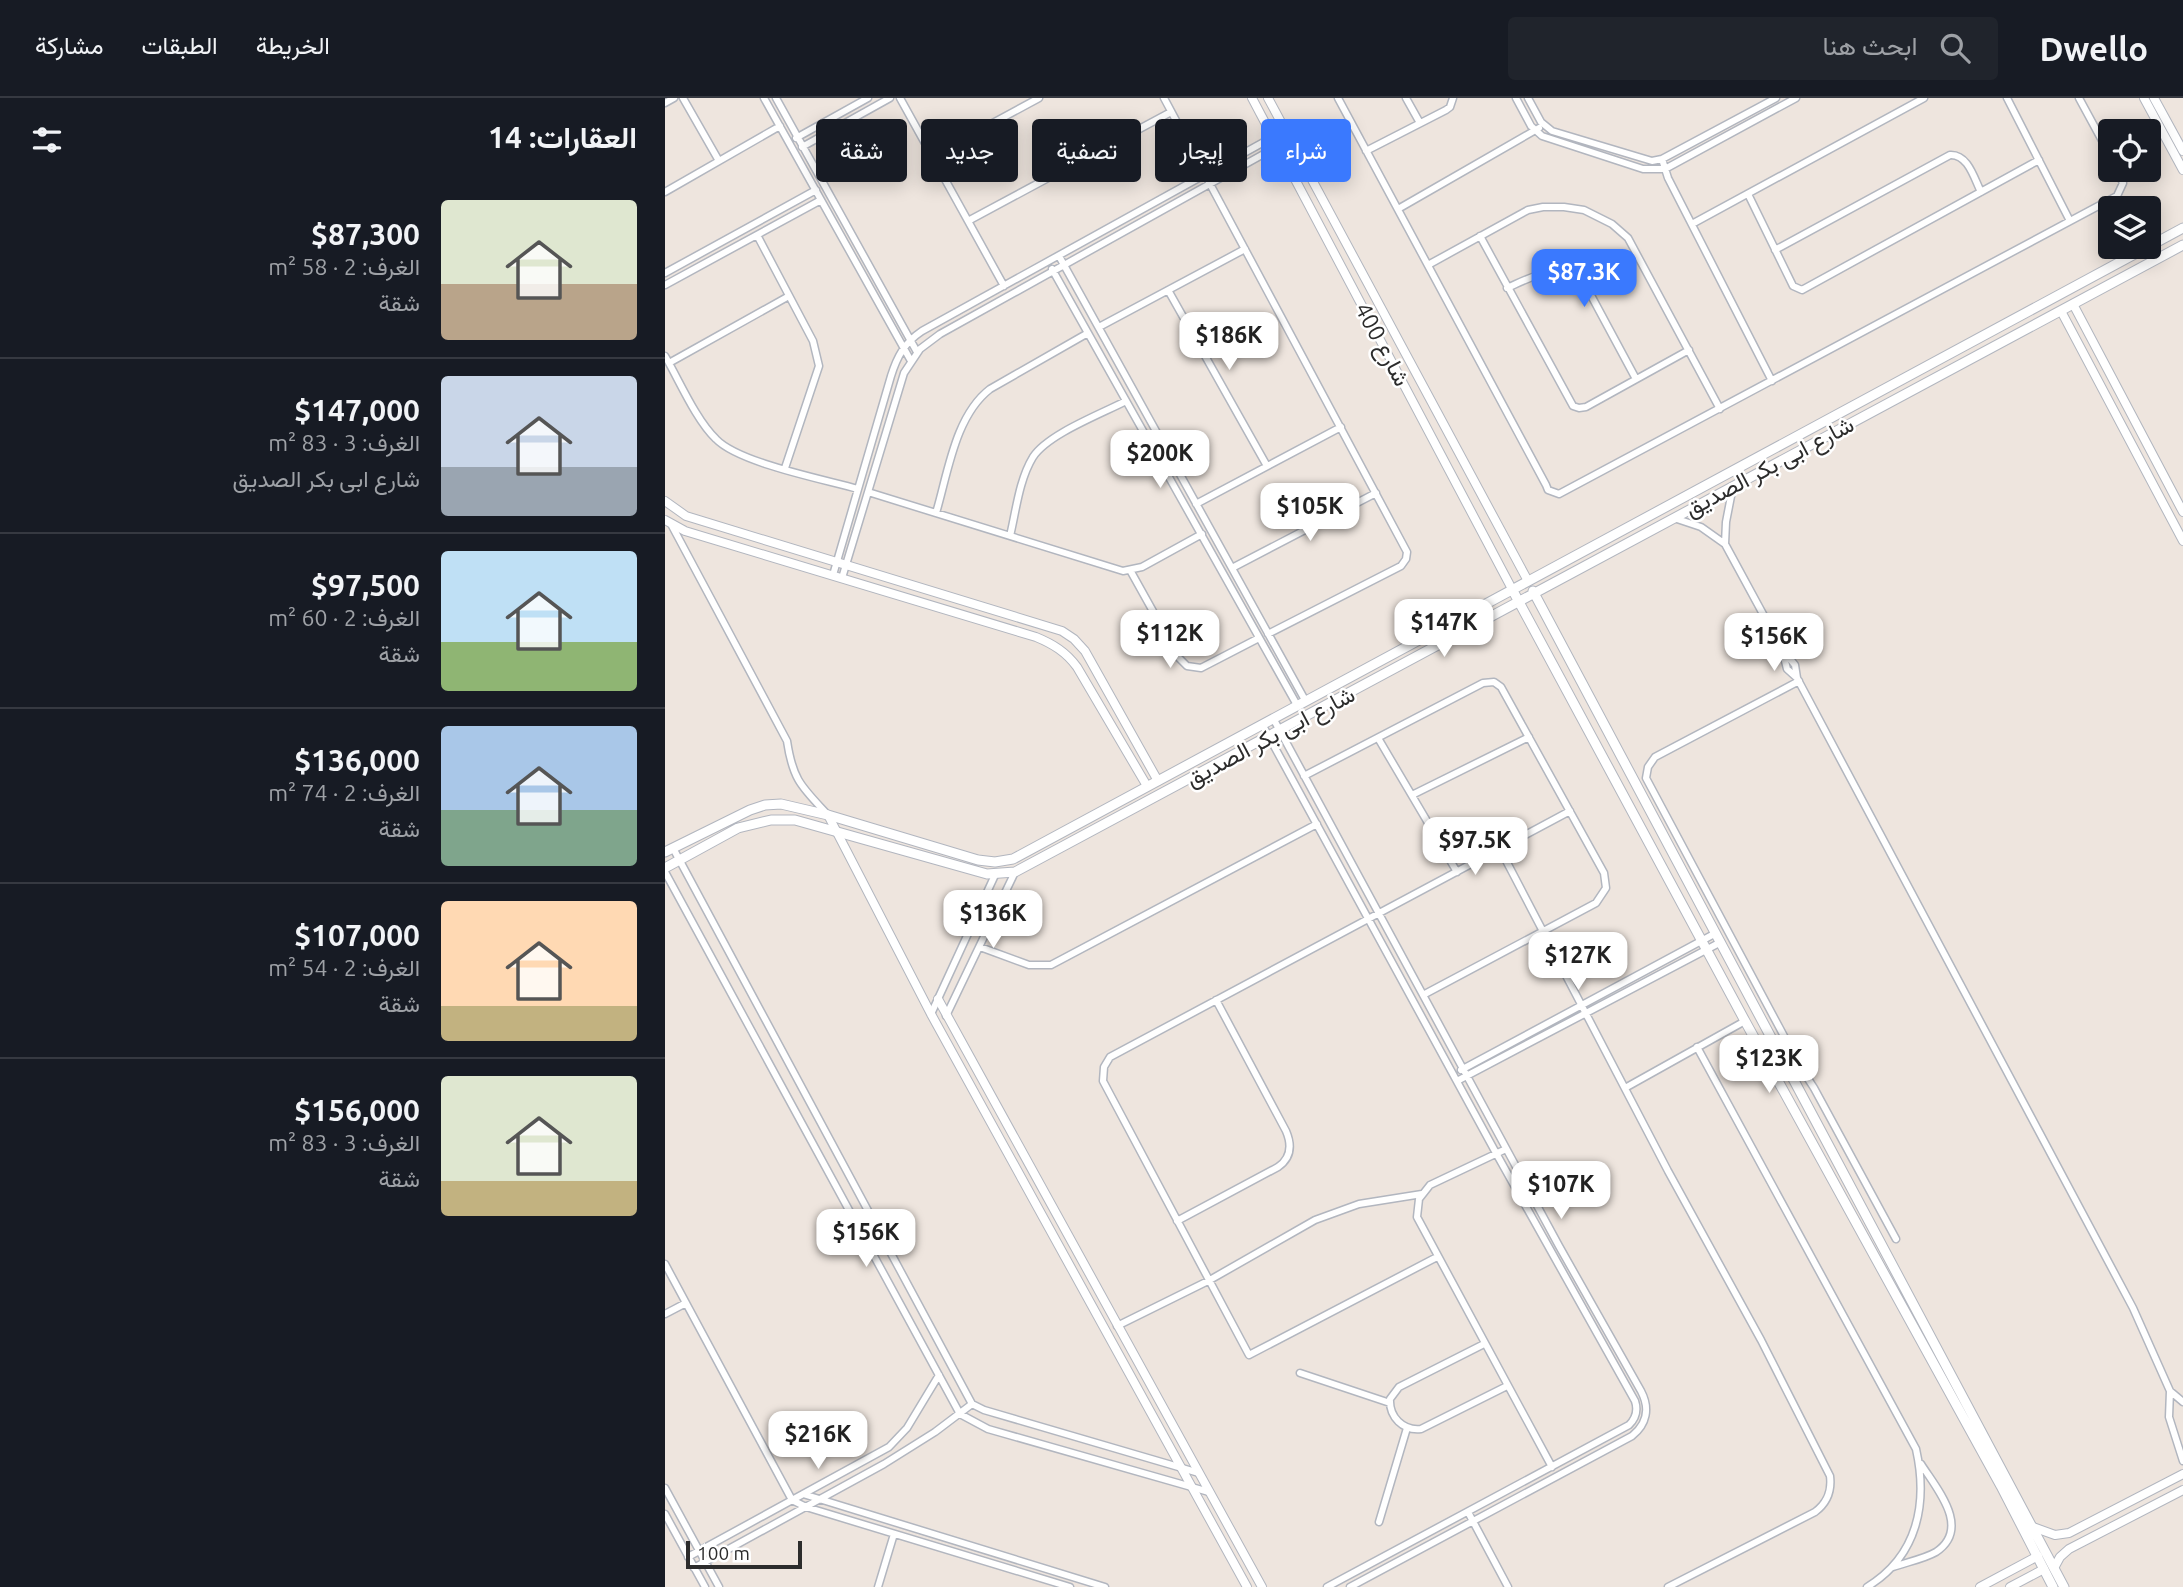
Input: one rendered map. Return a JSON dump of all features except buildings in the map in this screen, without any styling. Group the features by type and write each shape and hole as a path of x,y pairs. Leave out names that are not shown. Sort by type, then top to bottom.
{"main road":[{"name":"شارع ابى بكر الصديق","path":"669,850 750,810 781,804 828,815 978,860 996,862 1013,859 2183,228"},
{"name":"شارع ابى بكر الصديق","path":"665,870 739,828 762,822 795,820 995,875 1015,872 2183,245"},
{"path":"1916,372 1923,384"},
{"path":"1528,581 2005,1483 2038,1556 2064,1587"},
{"path":"1512,589 1745,1021 2005,1483 2033,1527 2053,1587"}],"street":[{"path":"665,103 674,98"},
{"path":"683,98 719,161"},
{"path":"764,98 911,361"},
{"path":"776,98 917,352"},
{"path":"794,152 890,98"},
{"path":"900,98 921,136"},
{"path":"1000,119 1039,98"},
{"path":"1164,98 1175,119"},
{"name":"شارع 400","path":"1252,98 1263,119"},
{"name":"شارع 400","path":"1268,98 1280,119"},
{"path":"1338,98 1546,485 1553,493 1564,492 2070,221 2117,195 2123,182"},
{"path":"1406,98 1420,123"},
{"path":"1366,151 1450,107 1453,98"},
{"path":"1517,98 1536,131 1549,139 1643,169 1665,170 1796,98"},
{"path":"1528,98 1543,125 1552,131 1646,160 1662,159 1776,98"},
{"path":"1692,224 1924,98"},
{"path":"2007,98 2070,221"},
{"path":"2079,98 2098,133"},
{"path":"2144,98 2183,170"},
{"path":"2154,98 2183,151"},
{"path":"789,142 864,99"},
{"path":"968,221 1171,112"},
{"path":"1398,209 1543,125"},
{"path":"665,192 780,126"},
{"path":"1776,250 1950,155 1964,159 1981,192"},
{"path":"842,578 904,373 917,352 932,339 1261,156"},
{"path":"1662,159 1665,170 1772,381"},
{"path":"1748,194 1793,286 1798,290 1805,289 2039,160"},
{"path":"946,182 1004,286"},
{"path":"832,575 891,376 903,348 911,340 1004,286 1191,182"},
{"name":"شارع 400","path":"1297,182 1512,589"},
{"name":"شارع 400","path":"1314,182 1528,581"},
{"path":"1210,184 1406,548 1407,555 1403,564 1268,634"},
{"path":"665,273 815,190"},
{"path":"665,285 821,200"},
{"path":"1428,265 1528,210 1543,207 1574,208 1603,218 1627,238 1720,408"},
{"path":"757,235 813,341 819,366 785,468"},
{"path":"1480,236 1573,406 1586,407 1689,350"},
{"path":"1099,327 1245,249"},
{"path":"1059,256 1268,634 1301,703"},
{"path":"1048,262 1259,638 1301,703"},
{"path":"1507,288 1543,272 1574,275 1586,286 1636,379"},
{"path":"1168,290 1267,466"},
{"path":"789,296 667,359 706,428 717,441 737,454 858,489"},
{"path":"2073,304 2183,512"},
{"path":"2061,311 2183,541"},
{"path":"936,513 961,428 977,400 1004,380 1088,333"},
{"path":"1010,536 1026,472 1037,452 1052,439 1126,401"},
{"path":"1196,504 1341,427"},
{"path":"1725,544 1733,486"},
{"path":"868,492 1115,569 1130,570 1148,564 1210,529"},
{"path":"1232,568 1376,493"},
{"path":"665,501 686,516 1056,628 1069,635 1085,651 1158,781"},
{"path":"1674,517 1701,527 1725,544 1782,649 1795,665 1798,679 2126,1296 2170,1391 2183,1402"},
{"path":"668,522 685,531 1036,636 1059,649 1077,667 1147,786"},
{"path":"668,522 787,741 790,763 797,782 828,815 939,1030 1247,1587"},
{"path":"1130,570 1179,658 1187,666 1201,668 1259,638"},
{"path":"1798,679 1655,757 1648,767 1646,778 1896,1239"},
{"path":"1304,776 1490,681 1501,687 1604,873 1606,888 1596,903 1423,995"},
{"path":"1273,718 1506,1149 1644,1396 1646,1414 1640,1429 1632,1436 1350,1587"},
{"path":"1262,724 1636,1405 1635,1417 1629,1424 1327,1587"},
{"path":"1412,795 1529,737"},
{"path":"1378,738 1457,872"},
{"path":"1437,1257 1249,1355 1103,1081 1102,1073 1110,1057 1570,811"},
{"path":"980,947 1029,965 1051,965 1317,824"},
{"path":"1500,849 1779,1376 1828,1471 1831,1483 1826,1500 1815,1512 1668,1587"},
{"path":"669,850 679,860 972,1404 984,1410 1199,1473"},
{"path":"665,870 960,1414 988,1429 1209,1492"},
{"path":"939,1030 1015,872"},
{"path":"931,1014 995,875"},
{"path":"1455,1078 1718,938"},
{"path":"938,999 1262,1587"},
{"path":"1177,1221 1278,1167 1289,1152 1290,1141 1286,1131 1216,1000"},
{"path":"1625,1088 1745,1021"},
{"path":"1697,1047 1910,1435 1919,1462 1922,1491 1919,1515 1911,1538 1891,1567 1867,1587"},
{"path":"1506,1149 1435,1181 1422,1194 1417,1205 1418,1223 1552,1466"},
{"path":"1118,1326 1208,1281 1331,1213 1359,1204 1422,1194"},
{"path":"665,1264 792,1500 806,1507 1070,1587"},
{"path":"665,1314 686,1303"},
{"path":"1484,1344 1399,1387 1392,1395 1391,1411 1408,1429 1417,1430 1507,1386"},
{"path":"1300,1373 1390,1403"},
{"path":"688,1557 889,1447 908,1428 939,1375"},
{"path":"2170,1391 2169,1417 2183,1461"},
{"path":"694,1568 893,1459 972,1404"},
{"path":"1379,1522 1408,1429"},
{"path":"1891,1567 1932,1554 1942,1547 1951,1531 1949,1509 1919,1462"},
{"path":"2033,1527 2055,1535 2069,1533 2183,1474"},
{"path":"665,1488 719,1587"},
{"path":"2010,1587 2049,1569 2075,1546 2183,1490"},
{"path":"803,1494 1105,1587"},
{"path":"1468,1512 1508,1587"},
{"path":"665,1514 705,1587"},
{"path":"2069,1533 2075,1546"},
{"path":"878,1587 894,1534"},
{"path":"1980,1587 2038,1556"},
{"path":"1362,1568 1367,1578"},
{"path":"1033,1587 1036,1577"}]}
